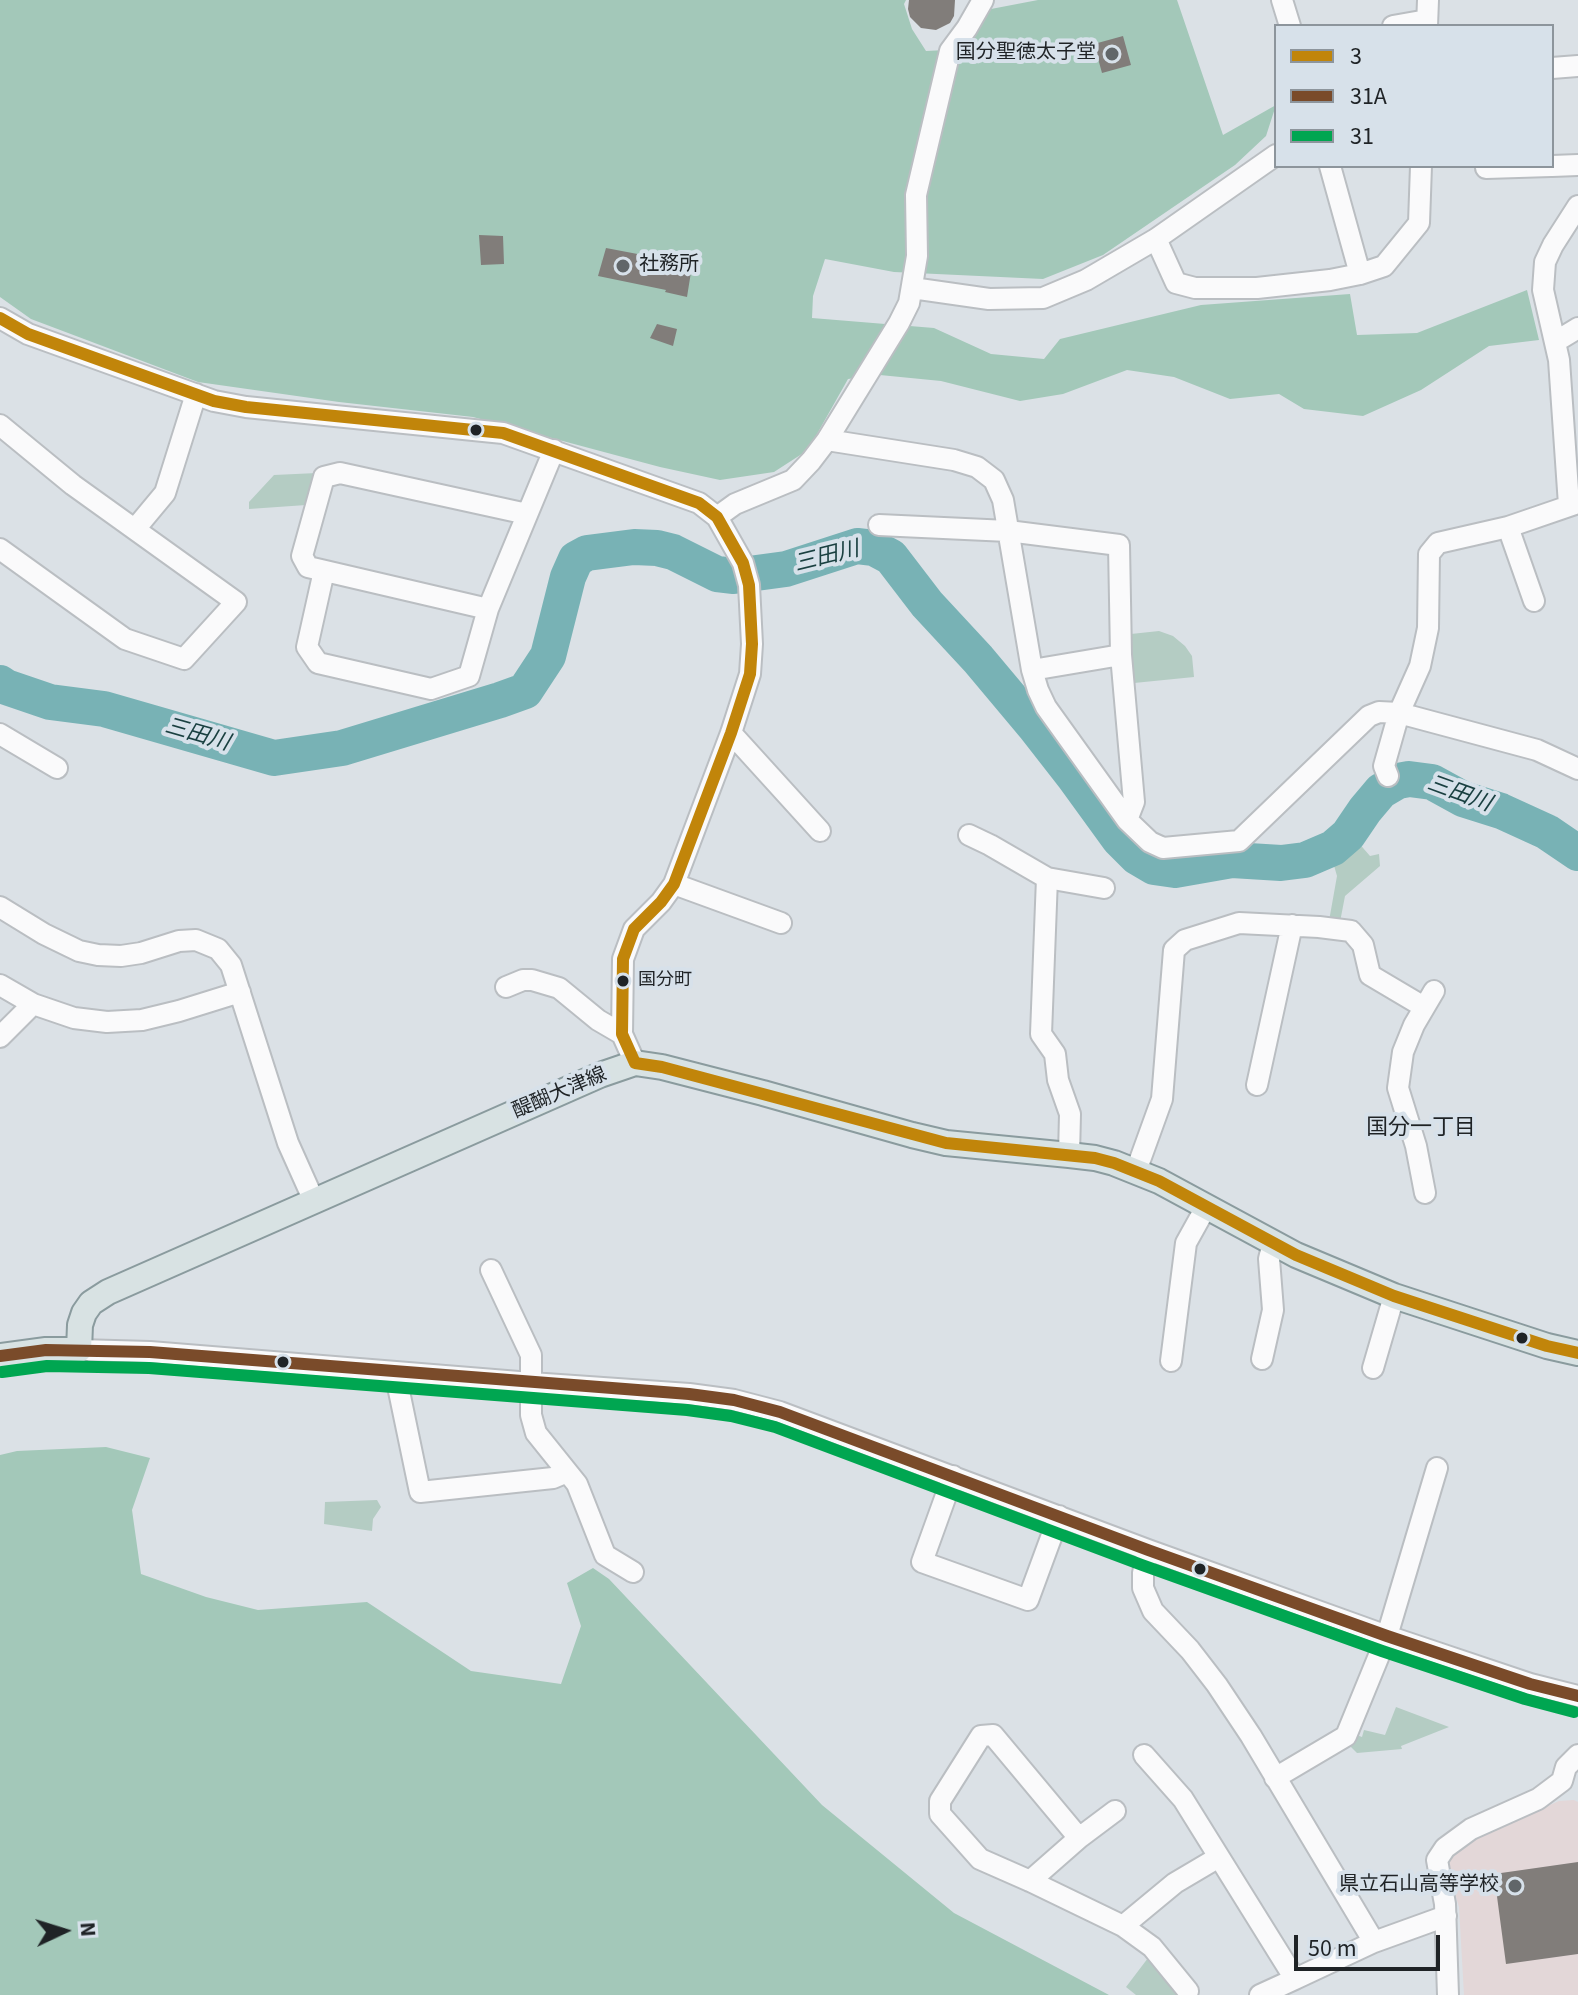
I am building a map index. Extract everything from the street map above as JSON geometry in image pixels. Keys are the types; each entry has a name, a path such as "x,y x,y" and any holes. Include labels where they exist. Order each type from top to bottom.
{"main road":[{"name":"醍醐大津線","path":"79,1350 84,1313 91,1303 108,1292 600,1075 635,1063 662,1067 946,1143 1095,1158 1159,1181 1296,1255 1394,1296 1547,1346 1578,1353"},
{"path":"0,1356 46,1350 79,1350"}],"street":[{"path":"717,517 735,504 793,480 827,440 899,323 909,303 918,246 916,195 950,51 983,0"},
{"path":"1282,0 1289,24"},
{"path":"1399,24 1428,15"},
{"path":"1554,68 1578,66"},
{"path":"912,288 989,299 1043,298 1086,280 1156,239 1274,156"},
{"path":"1554,166 1578,165"},
{"path":"1331,168 1360,274"},
{"path":"1156,239 1176,283 1195,288 1257,288 1360,274 1384,266 1419,223 1421,168"},
{"path":"1388,776 1384,766 1399,713 1420,666 1428,628 1429,554 1438,543 1508,527 1574,504 1559,360 1543,290 1545,262 1578,206"},
{"path":"0,318 28,334 214,401 246,407 503,433 699,503 717,517 747,577 752,644 750,674 674,884 634,929 623,959 622,1034 635,1063"},
{"path":"1555,342 1578,328"},
{"path":"135,529 165,493 196,394"},
{"path":"0,425 73,485 236,602 184,659 125,639 0,549"},
{"path":"827,440 954,460 977,467 994,480 1003,500 1038,690 1046,707 1127,820 1150,842 1163,848 1239,841 1369,716 1379,712 1399,713 1537,750 1578,769"},
{"path":"324,571 307,647 318,663 431,689 469,676 488,609 554,450"},
{"path":"488,609 308,567 302,556 324,477 340,473 527,514"},
{"path":"879,525 1008,531 1119,545 1121,655 1134,802 1127,820"},
{"path":"1508,527 1534,601"},
{"path":"1032,670 1121,655"},
{"path":"731,733 820,831"},
{"path":"0,734 57,768"},
{"path":"969,835 1047,878 1104,888"},
{"path":"1047,878 1041,1034 1055,1054 1058,1080 1070,1114 1069,1155"},
{"path":"674,884 781,923"},
{"path":"0,907 44,934 79,951 98,955 141,953 179,941 196,940 218,949 231,965 288,1143 314,1201"},
{"path":"1136,1171 1162,1099 1174,950 1185,940 1239,923 1292,925 1351,931 1363,945 1370,975 1429,999 1403,1052 1398,1088 1416,1146 1425,1193"},
{"path":"1257,1085 1292,925"},
{"path":"506,987 532,980 559,988 598,1020 622,1034"},
{"path":"0,985 33,1004 74,1018 107,1022 142,1020 240,992"},
{"path":"0,1037 33,1004"},
{"path":"1171,1361 1186,1243 1206,1207"},
{"path":"1262,1359 1273,1310 1269,1259 1273,1243"},
{"path":"491,1270 531,1355 531,1415 536,1433 577,1484 605,1555 633,1572"},
{"path":"1373,1368 1394,1296"},
{"path":"79,1350 150,1352 734,1400 780,1412 1387,1636 1530,1684 1578,1696"},
{"path":"395,1372 420,1492 553,1478 567,1472"},
{"path":"1275,1778 1346,1736 1387,1636 1437,1468"},
{"path":"953,1476 922,1562 1028,1600 1059,1516"},
{"path":"1148,1550 1143,1588 1153,1611 1190,1650 1217,1685 1374,1942"},
{"path":"1079,1838 993,1735 981,1736 940,1801 940,1814 980,1859 1123,1926 1152,1947 1188,1991"},
{"path":"1144,1755 1183,1799 1295,1979"},
{"path":"1448,1995 1446,1916 1437,1860 1445,1848 1471,1829 1570,1785 1566,1767 1578,1755"},
{"path":"1030,1881 1115,1811"},
{"path":"1123,1926 1175,1883 1219,1857"},
{"path":"1260,1995 1374,1942 1446,1916"}],"shaded area":[{"name":"県立石山高等学校","path":"1559,1801 1578,1802 1578,1995 1464,1995 1459,1907 1446,1865 1457,1849 1473,1839"}],"green space":[{"path":"0,0 906,0 904,4 912,29 926,51 966,49 991,9 1038,0 1177,0 1223,135 1274,106 1266,136 1235,165 1103,255 1043,279 894,272 825,259 813,296 812,318 934,328 991,354 1044,359 1060,339 1201,305 1350,294 1357,335 1417,333 1527,290 1539,340 1489,346 1421,390 1363,416 1304,409 1279,394 1230,399 1174,377 1127,370 1063,394 1020,401 941,381 880,375 848,379 808,450 774,472 720,480 473,417 198,382 31,319 0,297"},
{"path":"317,473 306,505 249,509 249,502 274,475"},
{"path":"1159,631 1173,636 1185,646 1192,656 1194,677 1134,683 1131,634"},
{"path":"1357,841 1370,856 1379,854 1380,866 1345,896 1340,922 1329,921 1337,876 1331,855"},
{"path":"106,1447 150,1458 132,1510 141,1574 206,1597 258,1610 367,1602 471,1671 561,1684 581,1626 567,1583 593,1568 609,1579 822,1805 954,1913 1109,1995 0,1995 0,1455 17,1451"},
{"path":"377,1500 381,1507 373,1519 372,1531 324,1524 325,1502"},
{"path":"1396,1707 1449,1727 1401,1746 1402,1749 1357,1753 1349,1745 1354,1734 1362,1737 1364,1730 1385,1735"},
{"path":"1148,1958 1183,1995 1136,1995 1126,1987"}],"building":[{"path":"909,0 955,0 954,16 950,23 936,30 921,28 910,17"},
{"name":"国分聖徳太子堂","path":"1123,36 1131,65 1102,73 1094,44"},
{"path":"479,235 503,236 504,264 481,265"},
{"path":"606,248 648,256 646,262 691,272 687,297 598,276"},
{"path":"657,324 677,329 673,346 650,338"},
{"path":"1578,1862 1578,1954 1506,1964 1494,1874"}],"waterway":[{"name":"三田川","path":"0,683 50,702 104,709 274,758 342,748 525,691 548,656 568,577 576,559 587,553 634,547 657,548 673,552 717,574 734,576 786,569 857,546 874,548 891,557 927,604 1035,727 1119,839 1137,857 1154,867 1175,870 1232,860 1281,863 1305,860 1333,848 1348,835 1381,791 1398,781 1409,779 1432,782 1463,799 1501,811 1547,832 1578,853"}],"transit line":[{"name":"3","path":"0,318 28,334 214,401 246,407 503,433 699,503 717,517 743,563 749,585 750,674 674,884 634,929 623,959 622,1034 635,1063"},
{"name":"3","path":"635,1063 662,1067 946,1143 1095,1158 1114,1163 1159,1181 1296,1255 1394,1296 1547,1346 1578,1353"},
{"name":"31A","path":"0,1356 46,1350 150,1352 734,1400 780,1412 1387,1636 1530,1684 1578,1696"},
{"name":"31","path":"2,1372 47,1366 149,1368 731,1416 775,1427 1142,1565 1382,1651 1525,1699 1574,1712"}],"place":[{"name":"国分聖徳太子堂","path":"1112,54"},
{"name":"社務所","path":"623,266"},
{"name":"国分町","path":"623,981"},
{"name":"県立石山高等学校","path":"1515,1886"}],"district":[{"name":"国分一丁目","path":"1421,1129"}]}
